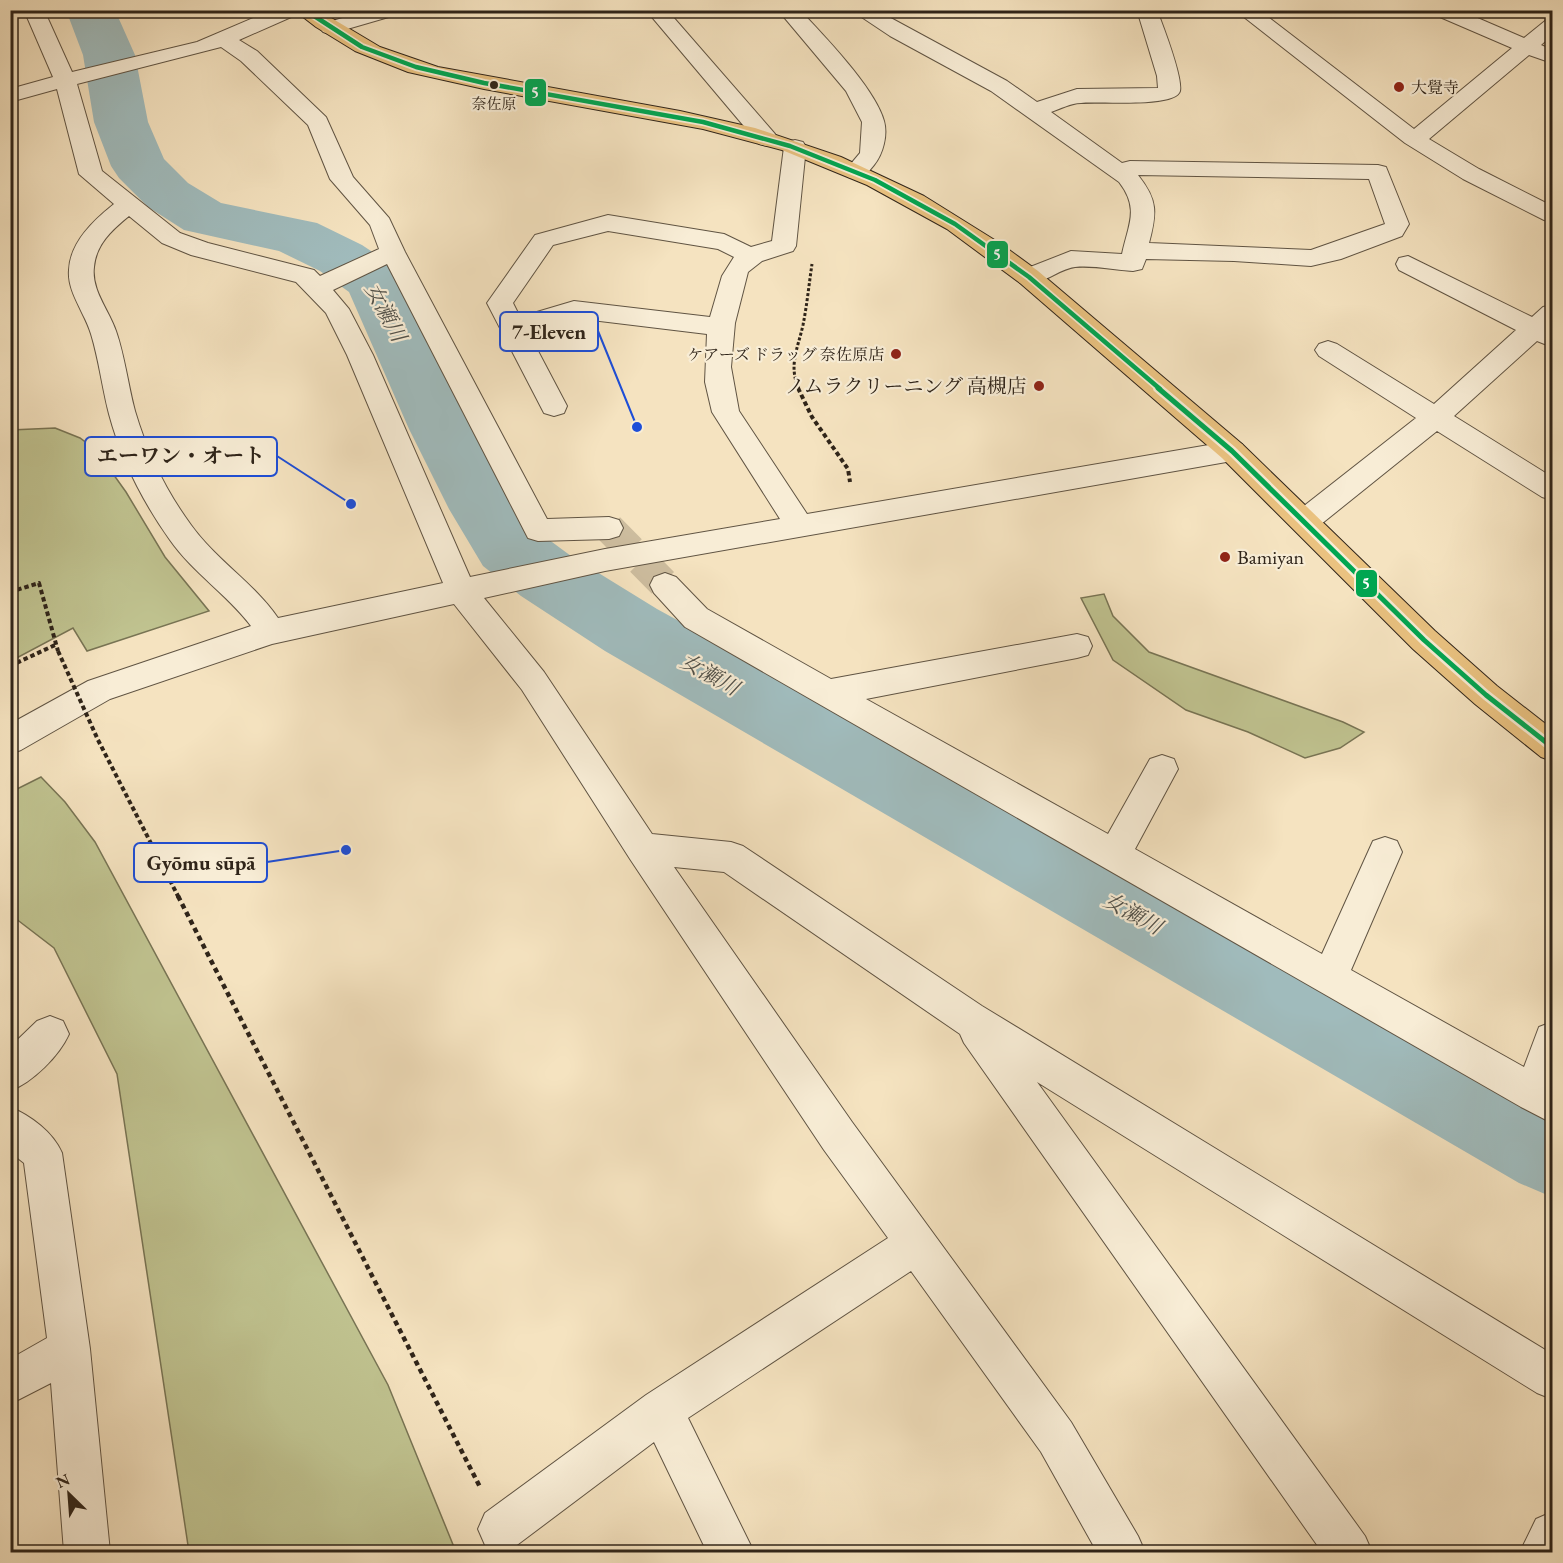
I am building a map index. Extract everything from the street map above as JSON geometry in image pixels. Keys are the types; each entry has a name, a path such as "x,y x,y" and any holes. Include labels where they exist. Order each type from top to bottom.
{"main road":[{"path":"304,10 330,28 382,56 455,78 704,122 795,147 856,172 919,202 1029,276 1232,451 1424,640 1550,742"}],"street":[{"path":"10,96 65,80 204,47 291,10"},
{"path":"330,28 392,10"},
{"path":"656,10 766,139"},
{"path":"788,10 856,89 873,122 871,154 856,172"},
{"path":"861,10 897,32 980,74 1036,110 1120,171 1142,193 1144,213 1133,263 1071,259 1029,276"},
{"path":"1036,110 1077,96 1157,95 1169,90 1168,76 1147,10"},
{"path":"1245,10 1415,139 1500,191 1552,215"},
{"path":"1440,10 1552,57"},
{"path":"35,13 65,80 91,174 171,238 200,249 305,276 336,309 360,355 461,591 533,681 642,848 838,1136 1056,1437 1122,1552"},
{"path":"1415,139 1552,25"},
{"path":"223,39 249,56 318,122 342,179 381,223 393,252 538,530 609,528"},
{"path":"795,147 784,246 767,249 750,256 738,267 720,327 716,362 720,396 726,412 800,526"},
{"path":"1120,171 1130,168 1378,172 1397,224 1393,231 1311,258 1234,253 1135,251"},
{"path":"129,206 113,216 95,235 84,255 81,268 82,282 102,324 122,416 149,481 170,517 191,547 252,605 271,632"},
{"path":"554,406 500,303 544,240 608,223 724,242 750,256"},
{"path":"316,288 393,252"},
{"path":"1305,521 1546,326 1407,264"},
{"path":"513,328 574,309 720,327"},
{"path":"1328,350 1552,490"},
{"path":"10,740 99,690 271,632 605,560 1232,451"},
{"path":"665,585 696,618 1543,1099 1552,1040"},
{"path":"828,693 1077,646"},
{"path":"1114,855 1162,769"},
{"path":"642,848 731,857 969,1019 1552,1378"},
{"path":"1330,978 1385,852"},
{"path":"969,1019 1349,1552"},
{"path":"10,1073 50,1034"},
{"path":"10,1126 42,1153 69,1349 87,1552"},
{"path":"501,1529 661,1410 917,1243"},
{"path":"10,1383 69,1349"},
{"path":"661,1410 730,1552"},
{"path":"1543,1552 1552,1535"}],"path":[{"path":"813,259 803,326 793,358 795,381 812,417 848,469 851,486"},
{"path":"10,592 39,583 55,645 98,740 501,1529"},
{"path":"10,666 55,645"}],"green space":[{"path":"55,428 80,438 96,450 126,492 165,557 209,611 87,651 73,628 11,661 11,430"},
{"path":"1104,594 1113,616 1149,652 1343,722 1364,732 1340,748 1305,758 1248,732 1186,710 1113,660 1081,598"},
{"path":"41,777 65,802 95,842 388,1385 456,1552 189,1552 117,1074 54,948 11,915 11,792"}],"waterway":[{"name":"女瀬川","path":"90,10 109,55 121,122 139,166 168,195 204,217 296,236 341,258 374,281 442,429 483,509 508,547 546,576 631,630 1552,1150"}],"tunnel":[{"path":"609,528 665,585"}],"transit line":[{"name":"5","path":"305,10 362,47 416,67 484,83 703,122 790,146 875,180 955,224 1029,277 1232,451 1424,640 1486,695 1552,747"}],"place":[{"name":"奈佐原","path":"494,85"},
{"name":"大覺寺","path":"1399,87"},
{"name":"ケアーズ ドラッグ 奈佐原店","path":"896,354"},
{"name":"ノムラクリーニング 高槻店","path":"1039,386"},
{"name":"7-Eleven","path":"637,427"},
{"name":"エーワン・オート","path":"351,504"},
{"name":"Bamiyan","path":"1225,557"},
{"name":"Gyōmu sūpā","path":"346,850"}]}
